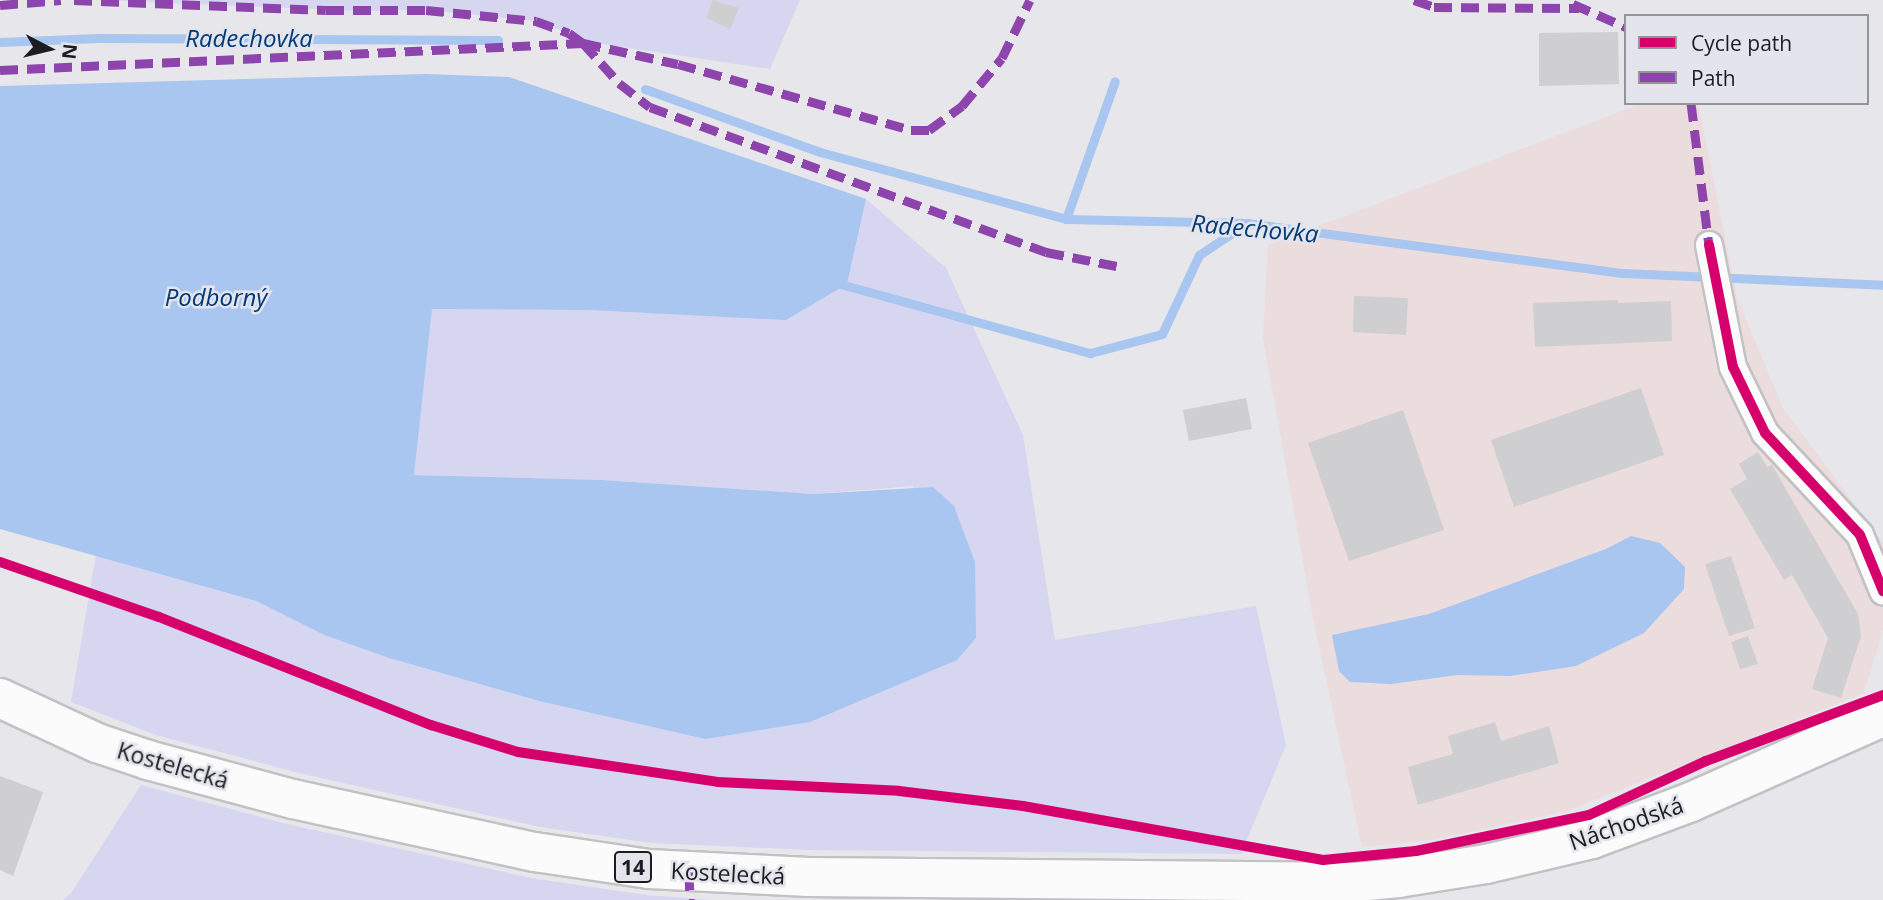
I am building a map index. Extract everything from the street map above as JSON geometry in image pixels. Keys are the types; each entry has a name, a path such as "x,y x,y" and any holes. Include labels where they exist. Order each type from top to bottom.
{"main road":[{"name":"Kostelecká","path":"0,698 97,743 254,788 535,852 649,869 809,877 1356,882"},
{"name":"Náchodská","path":"1356,882 1486,864 1592,839 1690,802 1883,717"}],"street":[{"path":"1710,251 1733,367 1765,433 1860,535 1883,591"}],"shaded area":[{"path":"99,0 800,0 770,69 595,43 536,21 426,10 358,11"},
{"path":"1638,105 1698,105 1737,298 1783,408 1883,543 1883,630 1864,693 1567,811 1432,840 1362,847 1313,618 1263,338 1268,245"},
{"path":"866,199 946,268 1023,435 1055,640 1256,606 1286,745 1241,854 810,850 652,843 540,827 299,773 156,735 71,702 96,555 256,601 324,635 389,658 539,701 705,739 914,486 813,494 602,480 413,475 432,309 590,310 847,284"},
{"path":"141,785 287,824 531,878 646,895 713,900 63,900 71,893"}],"water":[{"name":"Podborný","path":"425,74 509,77 866,199 847,284 786,320 590,310 432,309 414,475 602,480 813,494 933,487 954,506 975,562 976,638 957,660 810,722 705,739 539,701 389,658 324,635 256,601 0,529 0,86"},
{"path":"1631,536 1660,543 1685,567 1684,589 1644,633 1576,666 1510,676 1458,675 1391,684 1350,682 1339,671 1332,635 1429,614 1606,549"}],"building":[{"path":"713,0 739,8 730,29 706,18"},
{"path":"1618,32 1619,84 1539,86 1539,33"},
{"path":"1354,296 1408,298 1406,335 1353,332"},
{"path":"1618,300 1618,303 1671,301 1672,341 1535,347 1533,303"},
{"path":"1641,388 1664,455 1514,507 1491,440"},
{"path":"1246,398 1252,429 1189,441 1183,410"},
{"path":"1403,410 1444,530 1349,561 1308,443"},
{"path":"1758,452 1767,467 1772,465 1858,614 1861,636 1841,698 1812,689 1828,638 1792,575 1784,580 1730,489 1747,479 1739,464"},
{"path":"1731,556 1755,628 1729,636 1705,564"},
{"path":"1748,636 1758,664 1740,669 1731,642"},
{"path":"1495,722 1501,741 1549,726 1559,763 1418,805 1408,767 1453,754 1448,736"},
{"path":"0,776 43,792 13,876 0,870"}],"waterway":[{"name":"Radechovka","path":"0,42 98,38 498,40"},
{"path":"1066,219 1115,81"},
{"name":"Radechovka","path":"645,89 820,152 1066,219 1247,223 1623,273 1883,285"},
{"path":"837,283 1090,353 1162,334 1199,255 1247,223"}],"marked path":[{"path":"0,5 61,0"},
{"path":"74,0 326,10 426,10 536,21 569,33 583,43 619,83 650,107 1046,252 1117,266"},
{"path":"0,70 583,43 678,64 911,130 929,130 962,106 1002,58 1030,0"},
{"path":"1414,0 1434,7 1579,8"},
{"path":"1573,4 1624,26"},
{"path":"1691,105 1709,245"},
{"path":"689,872 690,900"}],"cycle path":[{"path":"1709,245 1733,367 1765,433 1860,535 1883,591"},
{"path":"0,562 159,617 431,725 518,752 718,782 899,791 1023,806 1323,860 1416,851 1589,815 1706,761 1883,695"}]}
